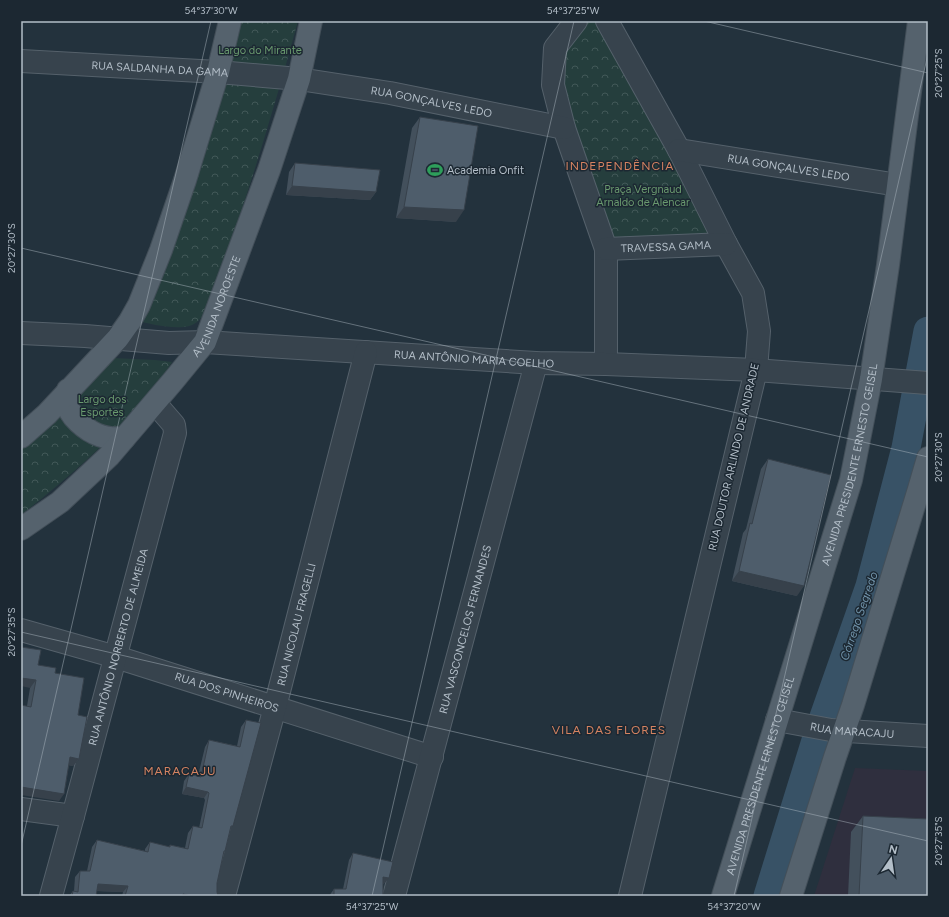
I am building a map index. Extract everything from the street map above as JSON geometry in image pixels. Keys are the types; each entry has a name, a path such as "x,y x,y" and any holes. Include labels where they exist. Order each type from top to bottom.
{"main road":[{"path":"21,437 47,414 68,390 88,372 118,338 139,305 161,250 185,180 218,72 230,21"},
{"name":"AVENIDA NOROESTE","path":"21,529 60,502 109,456 155,403 204,342 264,184 298,79 311,21"},
{"name":"AVENIDA PRESIDENTE ERNESTO GEISEL","path":"722,896 784,721 879,379 888,265 919,21"},
{"path":"68,390 67,403 69,411 84,427 105,438 124,438"},
{"path":"791,896 835,757 838,730 919,490 928,458"}],"street":[{"path":"576,21 555,48 553,85 564,128 606,249 606,364"},
{"name":"RUA DOUTOR ARLINDO DE ANDRADE","path":"607,21 679,150 726,244 754,293 758,331 756,370 630,896"},
{"name":"RUA SALDANHA DA GAMA","path":"21,61 218,72 298,79"},
{"name":"RUA GONÇALVES LEDO","path":"298,79 390,93 564,128"},
{"name":"RUA GONÇALVES LEDO","path":"679,150 898,185"},
{"name":"TRAVESSA GAMA","path":"606,249 726,244"},
{"name":"RUA ANTÔNIO MARIA COELHO","path":"21,333 118,338 169,343 204,342 536,363 606,364 756,370 925,383"},
{"name":"RUA NICOLAU FRAGELLI","path":"224,896 275,707 366,352"},
{"name":"RUA VASCONCELOS FERNANDES","path":"394,896 536,363"},
{"name":"RUA ANTÔNIO NORBERTO DE ALMEIDA","path":"51,896 175,433 174,425 155,403"},
{"name":"RUA DOS PINHEIROS","path":"21,630 116,657 432,757"},
{"name":"RUA MARACAJU","path":"784,721 838,730 928,736"},
{"path":"21,809 73,816"}],"shaded area":[{"path":"855,768 928,771 928,896 814,896"}],"green space":[{"name":"Largo do Mirante","path":"237,21 298,21 265,136 219,279 207,309 197,322 184,327 168,327 137,321"},
{"name":"Praça Vergnaud Arnaldo de Alencar","path":"576,21 607,21 726,244 606,249 564,128 555,48"},
{"name":"Largo dos Esportes","path":"113,358 172,362 151,392 110,438 67,478 21,515 21,447"}],"building":[{"name":"Academia Onfit","path":"420,117 478,126 464,210 404,207"},
{"path":"295,163 380,170 376,192 292,186"},
{"path":"768,459 831,475 804,586 739,571 750,523 752,524"},
{"path":"21,647 41,650 38,665 56,668 55,673 84,678 78,715 87,717 79,759 70,757 64,794 21,787 21,705 31,707 36,680 21,678"},
{"path":"246,720 261,723 233,826 231,826 224,851 217,883 218,896 191,896 183,894 183,896 125,896 128,886 98,884 96,896 72,896 73,891 78,892 80,871 90,871 97,840 148,852 150,842 170,847 170,845 188,849 193,826 202,828 209,793 186,787 189,774 201,777 209,740 240,747"},
{"path":"863,816 928,819 928,896 859,896"},
{"path":"353,853 393,862 389,878 383,877 383,896 334,896 334,889 346,889"}],"waterway":[{"name":"Córrego Segredo","path":"768,896 818,734 870,586 906,448 928,331"}],"place":[{"name":"Academia Onfit","path":"435,170"}],"district":[{"name":"INDEPENDÊNCIA","path":"620,166"},
{"name":"VILA DAS FLORES","path":"609,730"},
{"name":"MARACAJU","path":"180,771"}]}
